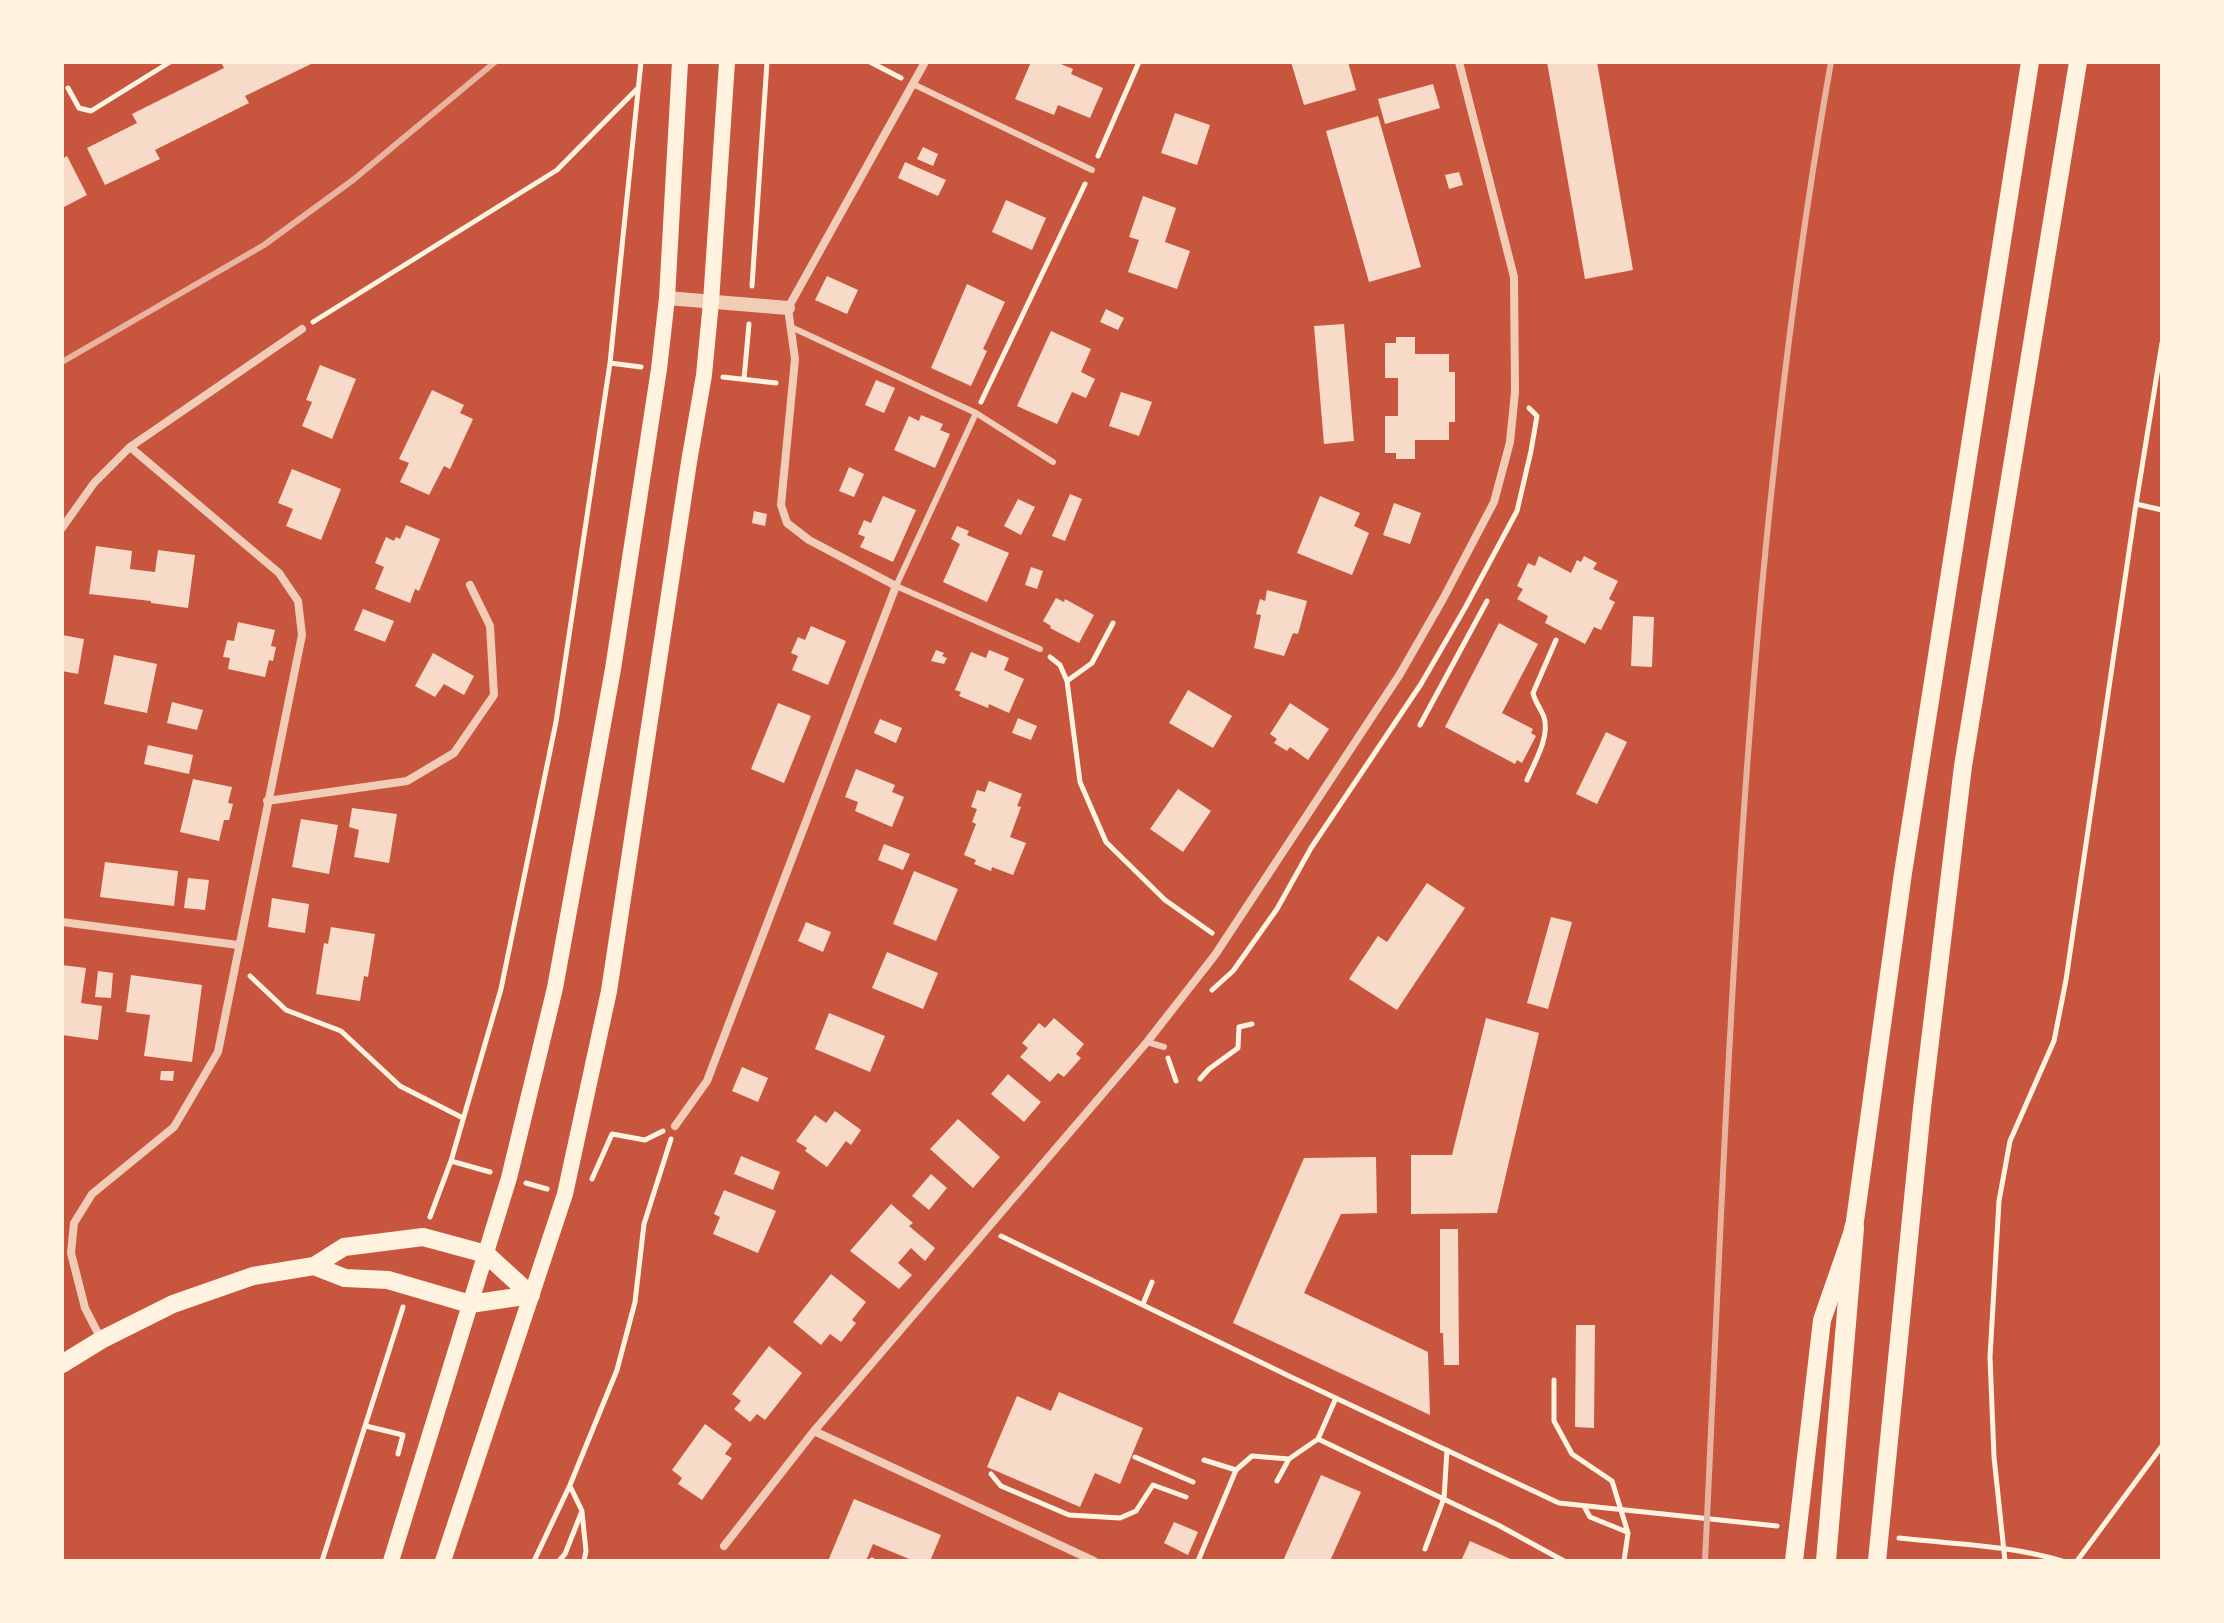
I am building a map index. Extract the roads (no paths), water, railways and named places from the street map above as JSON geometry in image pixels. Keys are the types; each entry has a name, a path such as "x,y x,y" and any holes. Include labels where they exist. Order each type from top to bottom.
{"highway":[{"path":"1826,1561 1854,1228 1903,873 2030,62"},
{"path":"1877,1561 1915,1167 1963,766 2078,62"},
{"path":"1794,1561 1822,1320 1854,1228"},
{"path":"62,1364 101,1340 173,1304 253,1276 314,1266 344,1247 423,1237 486,1254 531,1295"},
{"path":"314,1266 345,1278 388,1280 470,1304 531,1295"}],"main road":[{"path":"391,1561 509,1178 555,988 613,669 667,298 680,62"},
{"path":"443,1561 565,1194 609,991 704,375 727,62"}],"street":[{"path":"675,1126 707,1081 896,586 809,540 787,523 781,505 795,359 788,308 925,62"},
{"path":"724,1546 814,1431 1147,1042 1224,941 1369,725 1429,624 1494,502 1510,442 1516,368 1514,277 1459,62"},
{"path":"667,298 788,308"},
{"path":"62,528 94,483 130,447 302,329"},
{"path":"101,1340 85,1308 71,1253 74,1223 92,1194 174,1127 218,1052 302,635 298,601 279,573 130,447"},
{"path":"267,801 407,781 454,753 494,695 490,626 470,585"},
{"path":"62,922 238,945"},
{"path":"814,1431 1094,1561"}],"lane":[{"path":"913,84 1092,170"},
{"path":"791,327 976,413 1053,462"},
{"path":"976,413 896,586 1040,649"},
{"path":"1147,1042 1164,1047"}],"railway":[{"path":"62,362 264,245 353,180 495,62"},
{"path":"1705,1561 1732,997 1759,622 1801,248 1831,62"}]}
